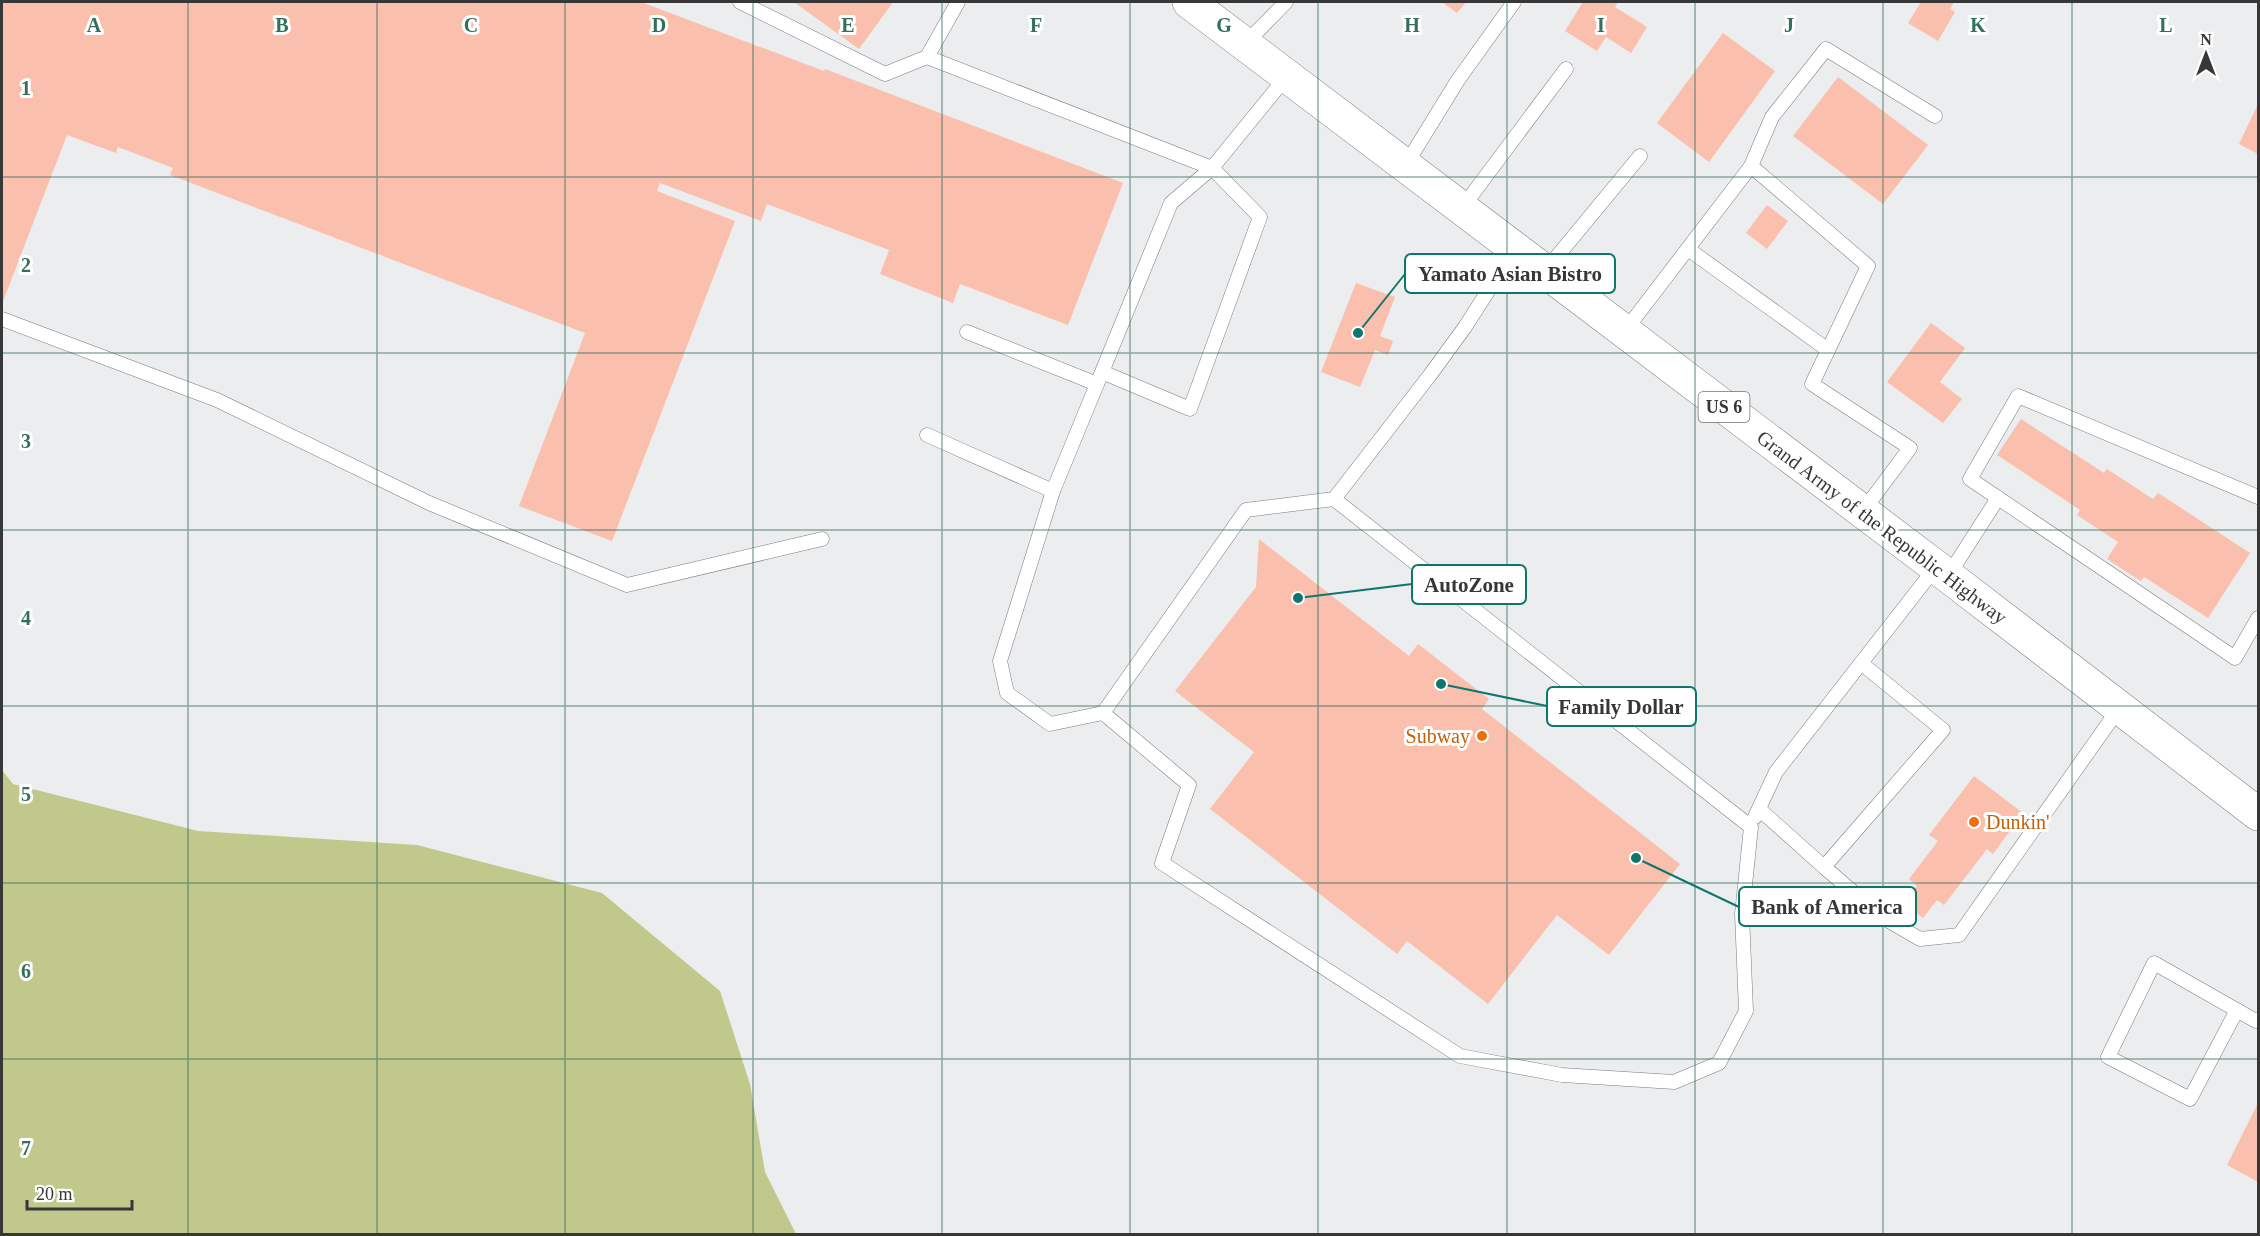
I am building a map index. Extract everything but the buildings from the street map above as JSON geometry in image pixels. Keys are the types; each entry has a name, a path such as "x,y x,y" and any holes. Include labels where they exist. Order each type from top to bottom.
{"main road":[{"name":"Grand Army of the Republic Highway","path":"1189,2 1863,511 2259,814"}],"lane":[{"path":"740,2 885,74 927,57 958,2"},
{"path":"1245,44 1286,2"},
{"path":"1406,166 1458,81 1514,2"},
{"path":"1624,332 1751,166 1772,117 1826,49 1935,116"},
{"path":"927,57 1212,168 1260,217 1190,409 967,332"},
{"path":"1462,208 1566,69"},
{"path":"1287,76 1212,168 1172,203 1053,491 1000,662 1007,693 1050,724 1103,713 1246,510 1334,499 1751,827"},
{"path":"1545,271 1640,156"},
{"path":"1751,166 1868,266 1812,384 1910,448 1863,511"},
{"path":"1334,499 1436,366 1515,249"},
{"path":"1688,249 1828,350"},
{"path":"2,319 217,400 429,503 627,585 822,539"},
{"path":"2259,497 2018,396 1970,479 2235,658 2259,618"},
{"path":"927,435 1053,491"},
{"path":"1103,713 1189,785 1162,863 1460,1056 1563,1075 1674,1082 1719,1063 1746,1011 1742,914 1751,827 1776,772 1861,663 1942,571 1998,498"},
{"path":"1824,867 1943,730 1861,663"},
{"path":"1759,809 1882,917 1920,939 1959,935 2120,707"},
{"path":"2237,1010 2190,1099 2108,1057 2154,963 2237,1010 2256,1021 2259,1020"}],"green space":[{"path":"2,770 13,784 198,831 417,845 602,893 720,991 750,1084 765,1172 796,1234 2,1234"}],"place":[{"name":"Yamato Asian Bistro","path":"1358,333"},
{"name":"AutoZone","path":"1298,598"},
{"name":"Family Dollar","path":"1441,684"},
{"name":"Subway","path":"1482,736"},
{"name":"Dunkin'","path":"1974,822"},
{"name":"Bank of America","path":"1636,858"}]}
